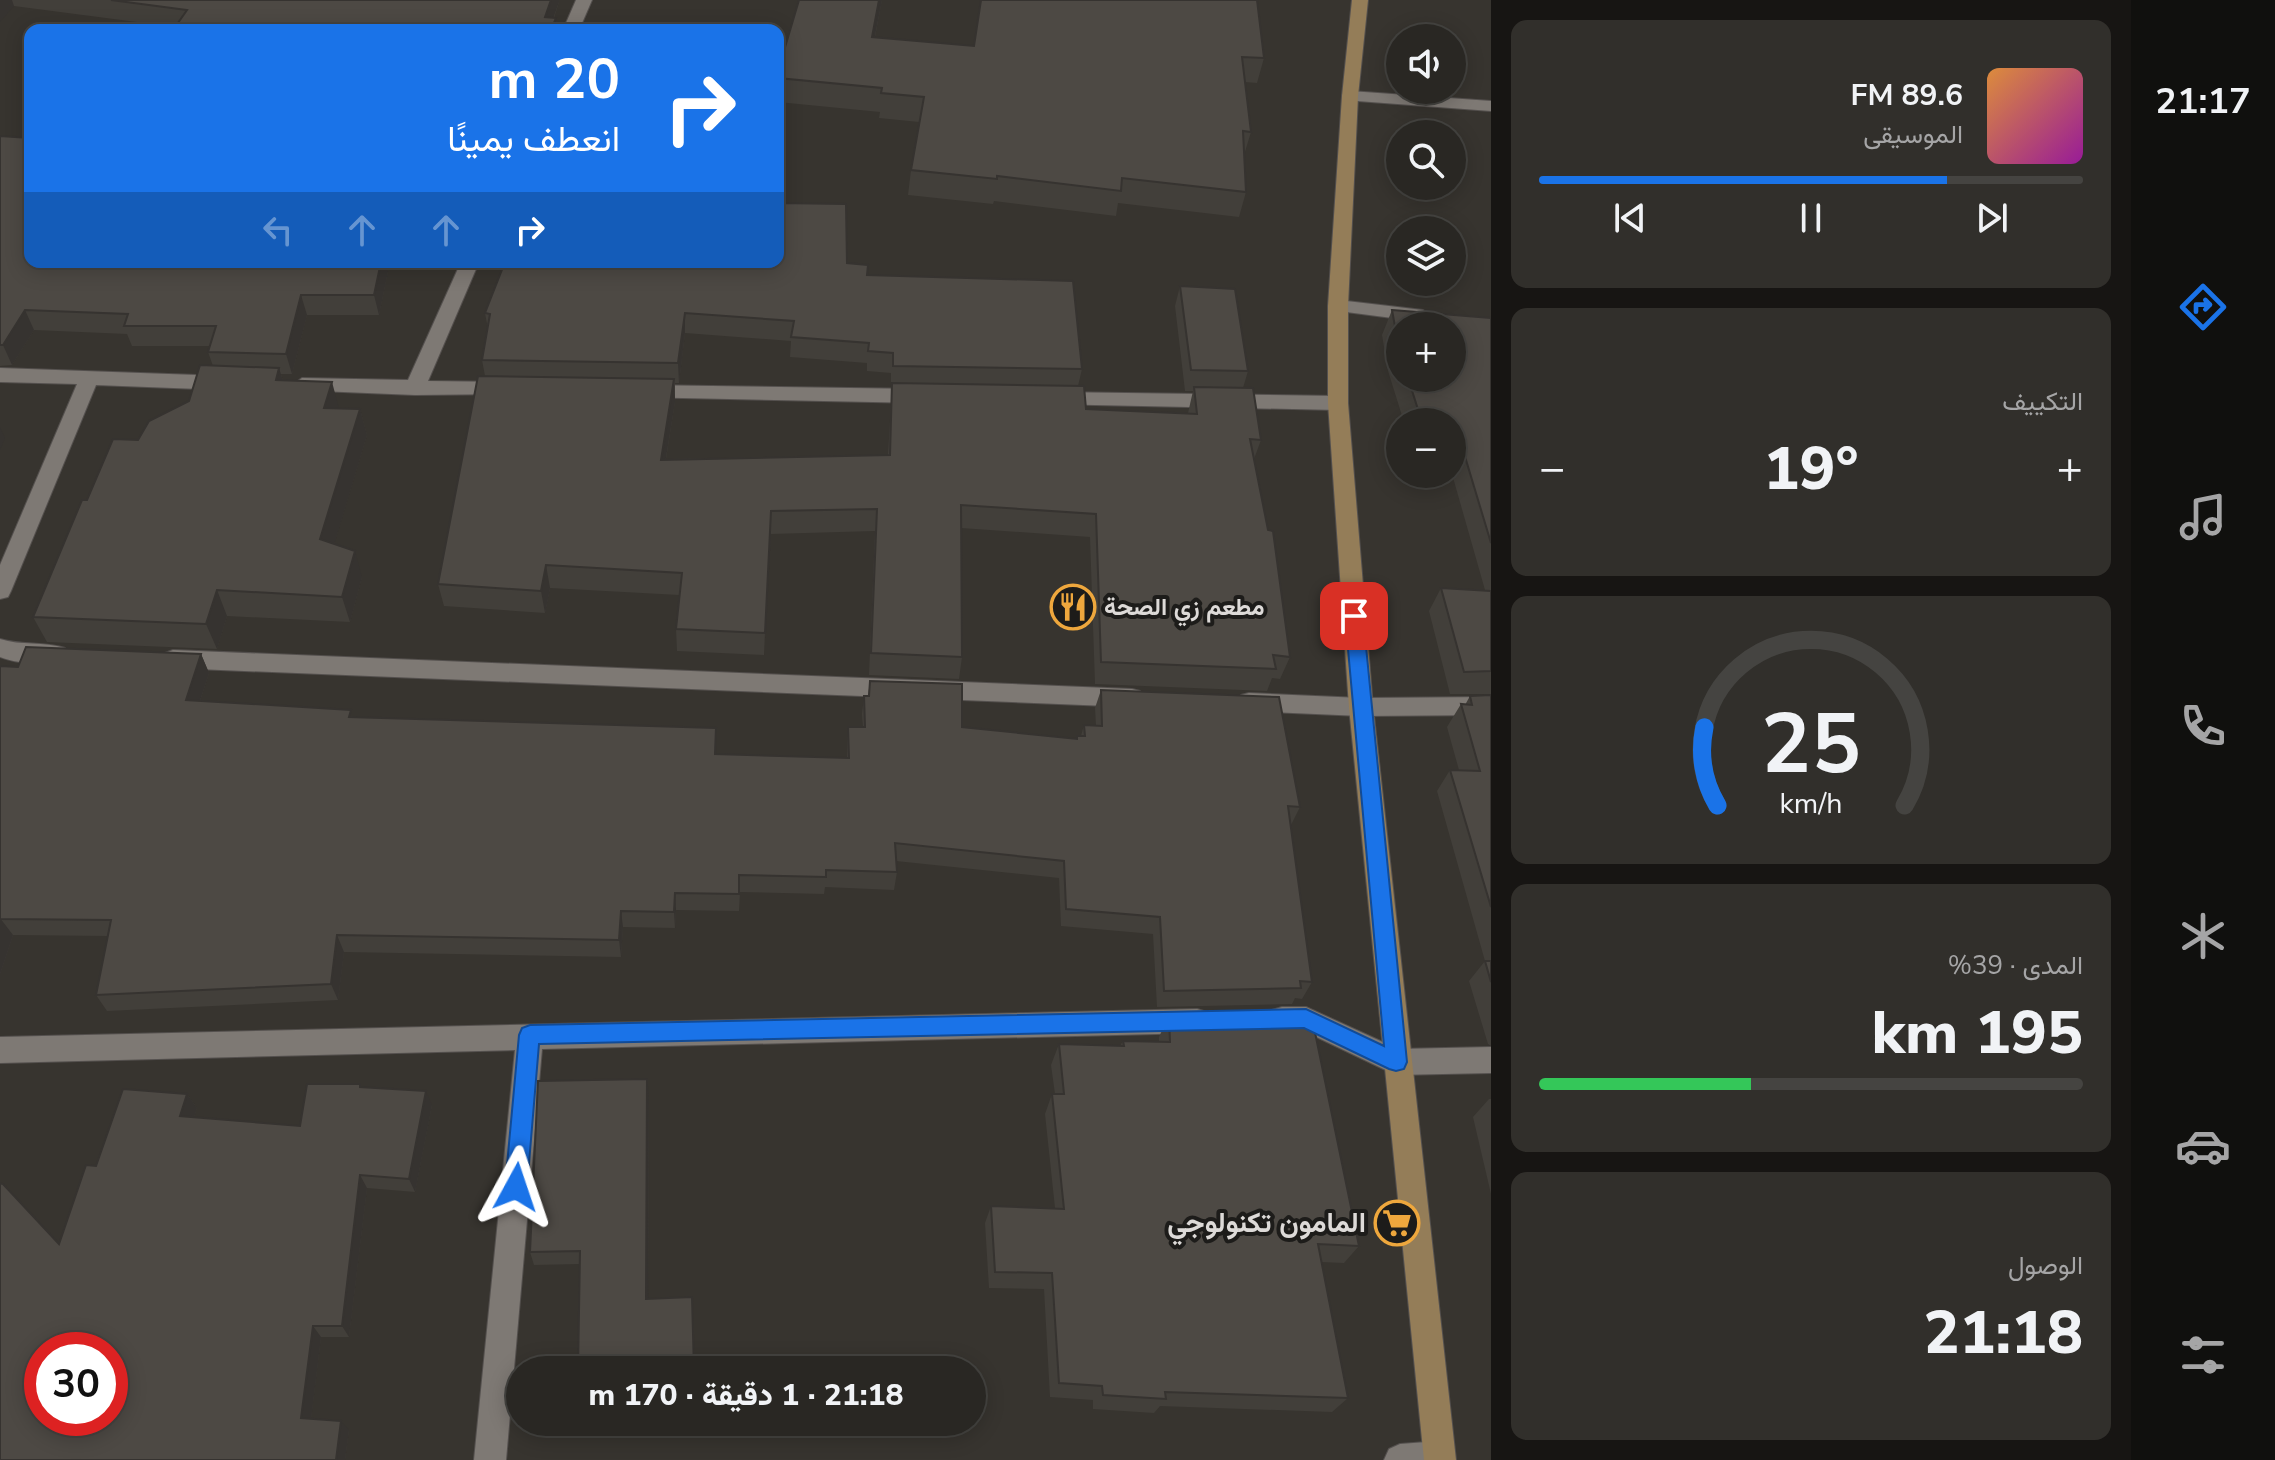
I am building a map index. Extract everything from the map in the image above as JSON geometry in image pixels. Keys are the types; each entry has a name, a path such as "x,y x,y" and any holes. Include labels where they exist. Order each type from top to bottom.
{"street":[{"path":"574,24 584,0"},
{"path":"1360,0 1350,96 1338,306 1338,403 1361,707 1440,1459 1400,1460"},
{"path":"1350,96 1491,106"},
{"path":"415,388 467,268"},
{"path":"1338,306 1390,312"},
{"path":"0,375 244,383"},
{"path":"0,591 89,379"},
{"path":"275,384 526,390"},
{"path":"622,391 940,397"},
{"path":"1036,398 1338,403"},
{"path":"0,648 13,653 76,655"},
{"path":"156,658 1155,698"},
{"path":"1218,701 1361,707 1491,706"},
{"path":"1258,1020 1306,1019 1396,1062 1491,1060"},
{"path":"0,1050 1227,1020"},
{"path":"490,1460 530,1035"}],"building":[{"path":"111,0 551,0 545,17 556,18 554,24 177,24 187,10"},
{"path":"799,0 879,0 872,37 974,46 981,0 1257,0 1264,58 1242,57 1251,132 1243,131 1246,192 1122,178 1121,191 997,176 997,179 911,170 924,97 881,93 882,88 784,79 784,51"},
{"path":"0,136 24,138 24,268 380,268 374,295 301,295 286,354 208,352 216,326 124,326 128,314 25,310 3,345 0,345"},
{"path":"784,203 846,204 847,263 868,265 867,275 1073,281 1082,369 893,366 893,353 868,351 869,343 791,337 794,321 685,313 678,363 482,360 490,314 485,313 503,268 784,268"},
{"path":"1180,286 1235,289 1248,371 1191,370"},
{"path":"1466,316 1491,318 1491,543 1466,460 1466,408 1418,408 1412,392 1466,392"},
{"path":"200,365 279,368 276,380 332,382 324,408 360,409 320,539 355,551 342,597 217,590 206,624 33,617 82,500 87,500 113,439 138,440 149,421 189,401"},
{"path":"478,376 674,379 661,460 890,455 892,383 1084,386 1086,409 1197,414 1194,387 1253,388 1261,440 1250,439 1268,530 1273,531 1290,657 1273,655 1276,669 1101,662 1096,514 961,505 962,657 871,653 877,509 771,511 765,633 676,629 682,573 546,565 541,591 438,584"},
{"path":"1441,588 1491,591 1491,671 1464,672"},
{"path":"26,647 201,654 186,700 351,710 349,717 716,728 715,754 849,758 848,727 865,727 864,696 869,696 870,681 962,684 962,727 1077,739 1077,736 1085,736 1084,725 1102,726 1101,690 1279,697 1300,807 1288,806 1312,982 1300,981 1301,988 1164,991 1160,917 1066,909 1064,861 895,843 897,872 826,870 826,877 739,875 739,894 675,893 674,912 621,911 619,940 337,935 331,984 96,995 111,920 0,919 0,666 18,667"},
{"path":"1491,695 1491,907 1450,770 1480,771 1461,704 1472,705 1470,696"},
{"path":"1485,961 1491,961 1491,982"},
{"path":"1311,1013 1359,1246 1318,1244 1348,1398 1165,1392 1166,1399 1103,1395 1102,1386 1059,1383 1052,1273 995,1272 991,1206 1064,1209 1052,1094 1064,1094 1059,1044 1124,1046 1123,1041 1170,1042 1169,1016"},
{"path":"647,1079 646,1299 692,1297 694,1356 578,1356 580,1251 530,1252 538,1081"},
{"path":"307,1084 360,1084 360,1087 426,1091 409,1179 360,1175 342,1326 313,1326 301,1418 341,1421 336,1460 0,1460 0,1183 59,1244 86,1165 96,1166 123,1089 187,1094 180,1116 300,1126"}],"place":[{"name":"مطعم زي الصحة","path":"1073,607"},
{"name":"المامون تكنولوجي","path":"1397,1223"}],"route":[{"path":"516,1187 530,1035 1306,1019 1396,1062 1354,616"}]}
